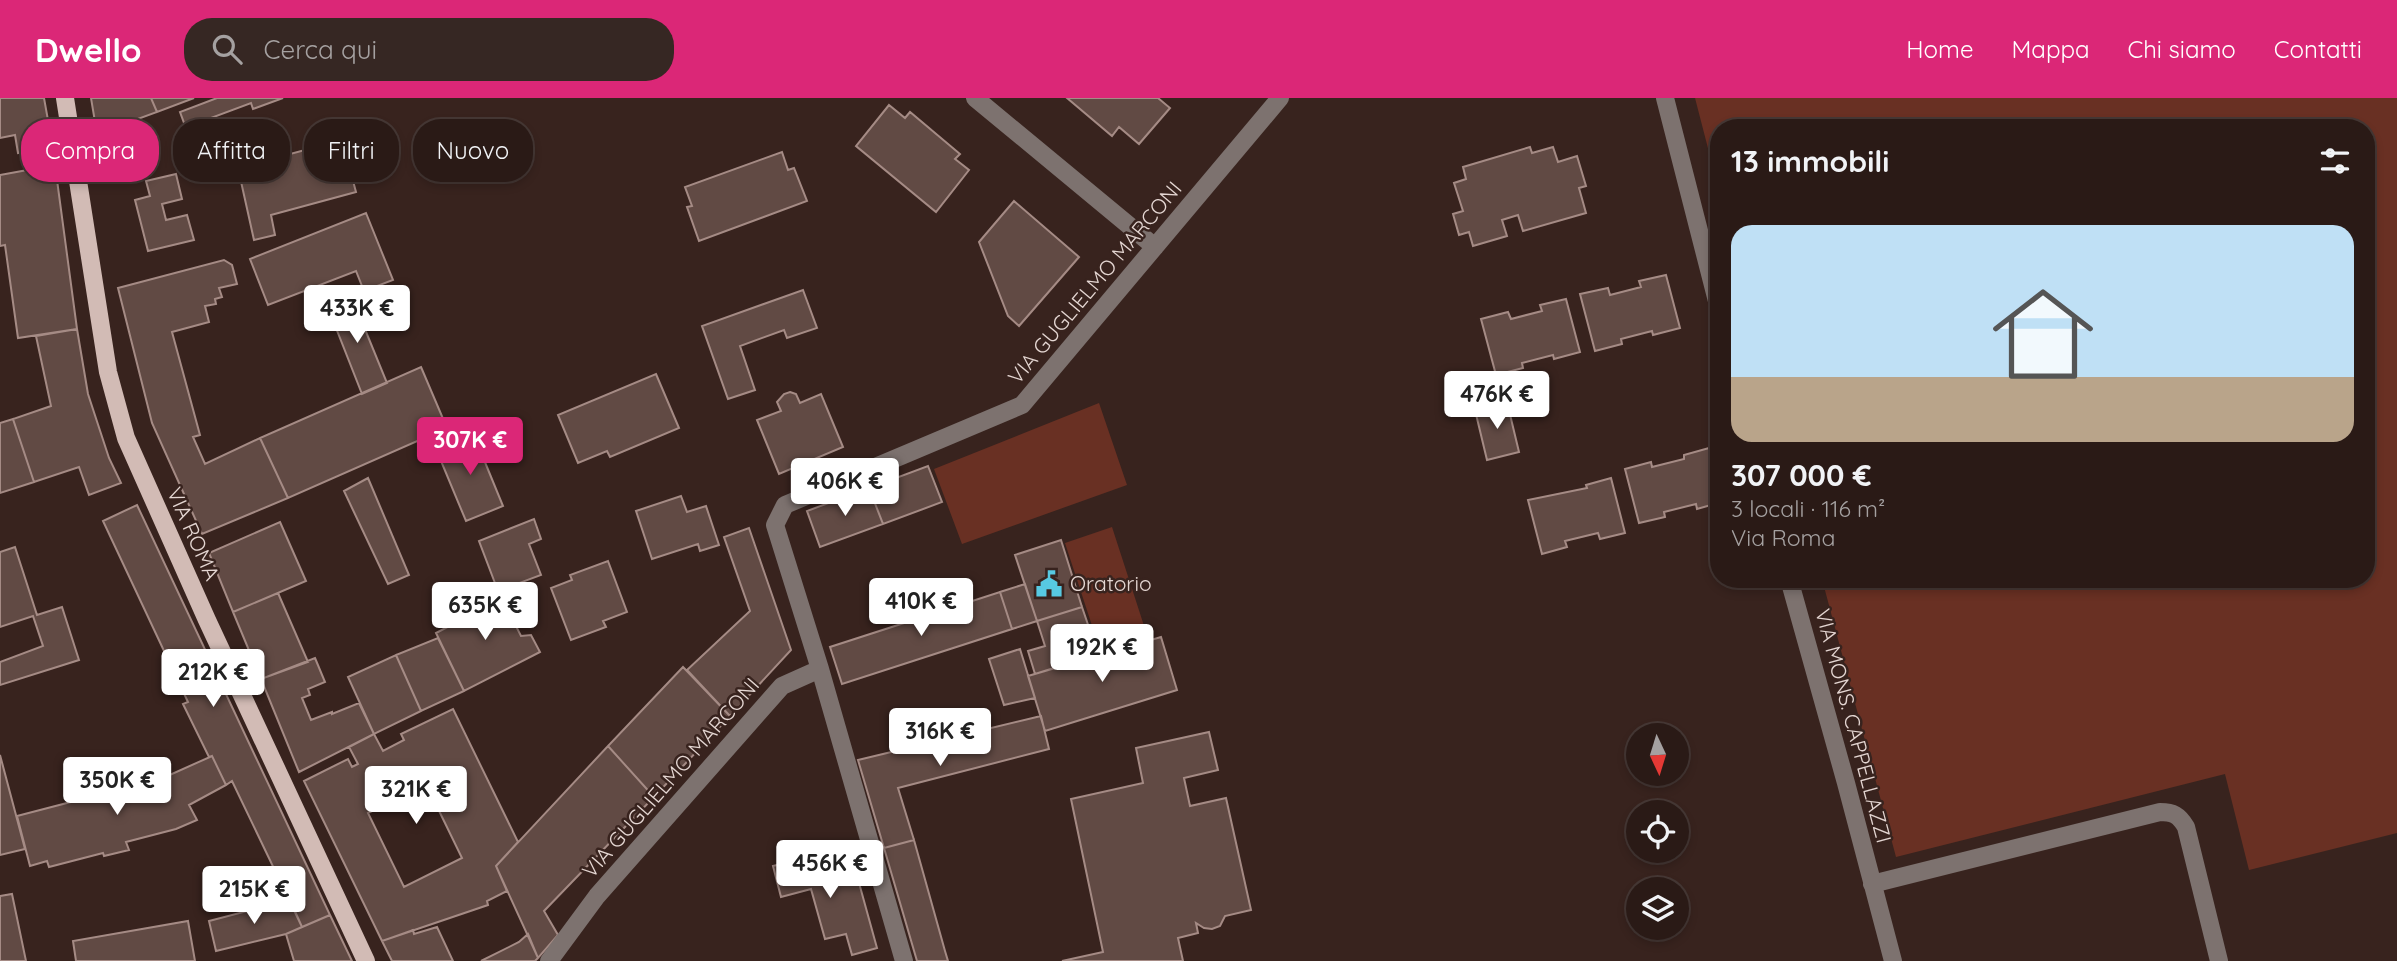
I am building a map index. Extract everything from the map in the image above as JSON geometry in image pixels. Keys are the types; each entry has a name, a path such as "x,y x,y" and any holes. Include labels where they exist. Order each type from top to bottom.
{"main road":[{"name":"VIA ROMA","path":"65,98 108,372 126,438 212,633 366,961"}],"street":[{"path":"975,98 1155,247"},
{"name":"VIA GUGLIELMO MARCONI","path":"549,961 597,896 782,686 820,669 775,525 785,505 1022,405 1280,98"},
{"path":"1665,98 1710,274"},
{"name":"VIA MONS. CAPPELLAZZI","path":"1791,588 1892,961"},
{"path":"820,669 904,961"},
{"path":"1872,884 2172,812 2181,818 2186,827 2219,961"}],"shaded area":[{"path":"1695,98 2397,98 2397,833 2249,870 2225,774 1896,857 1824,588 2375,588 2375,119 1710,119 1710,156"},
{"path":"1099,403 1127,485 962,544 934,469"},
{"path":"1112,527 1147,635 1100,650 1065,543"}],"building":[{"path":"0,98 44,98 48,119 21,119 21,153 18,153 15,135 0,138"},
{"path":"91,98 151,98 157,112 138,119 94,119"},
{"path":"151,98 194,98 157,112"},
{"path":"217,98 283,98 253,109 251,103 208,119 183,119 180,112"},
{"path":"1067,98 1158,98 1170,108 1139,144 1119,127 1112,136"},
{"path":"889,105 905,118 910,112 960,154 955,159 969,170 936,212 856,146"},
{"path":"1530,147 1532,153 1553,147 1558,162 1577,156 1586,186 1579,188 1586,213 1523,231 1518,215 1502,220 1507,236 1473,246 1469,232 1459,235 1453,214 1463,211 1454,183 1466,179 1463,167"},
{"path":"304,150 304,182 353,182 356,192 271,215 275,235 254,240 241,182 290,182 290,154"},
{"path":"782,152 788,170 794,168 807,201 699,241 687,207 692,206 685,187"},
{"path":"21,171 21,182 57,182 77,329 18,338 5,245 0,246 0,175"},
{"path":"173,175 173,182 178,182 182,199 162,204 166,220 187,215 194,240 148,251 135,200 150,196 146,182 159,182 159,178"},
{"path":"1014,201 1079,257 1019,326 1008,316 979,242"},
{"path":"366,213 393,280 364,291 356,271 268,305 250,259"},
{"path":"224,260 232,265 237,284 219,288 222,297 215,299 216,304 205,306 209,322 172,332 200,435 193,437 205,464 260,438 288,498 202,534 152,423 118,288"},
{"path":"1666,275 1680,328 1653,335 1652,331 1621,339 1622,344 1595,351 1580,294 1608,288 1610,295 1641,287 1639,281"},
{"path":"803,290 817,328 787,338 784,330 740,346 755,390 728,399 702,326"},
{"path":"351,295 387,383 362,394 327,305"},
{"path":"1566,299 1580,352 1522,363 1523,368 1496,375 1481,319 1508,312 1511,319 1542,311 1540,305"},
{"path":"77,329 88,394 109,458 121,483 89,495 79,467 34,482 13,419 51,406 36,336"},
{"path":"421,367 447,428 288,498 260,438"},
{"path":"656,374 679,428 610,457 607,451 578,463 558,415"},
{"path":"790,392 796,394 800,403 821,394 843,447 779,474 757,420 781,411 777,402"},
{"path":"1507,402 1519,452 1487,460 1475,410"},
{"path":"13,419 34,482 0,493 0,423"},
{"path":"473,433 503,506 466,521 436,449"},
{"path":"1709,448 1710,505 1697,509 1696,504 1664,512 1665,517 1639,523 1625,469 1651,462 1652,467 1684,459 1684,455"},
{"path":"928,466 942,502 883,524 869,488"},
{"path":"368,478 409,575 388,584 344,491"},
{"path":"1611,478 1625,533 1600,539 1598,533 1565,541 1567,547 1542,554 1528,500 1587,488 1586,485"},
{"path":"869,488 883,524 820,547 807,511"},
{"path":"681,496 687,512 706,506 719,545 700,551 698,544 652,559 636,511"},
{"path":"137,505 330,915 302,927 232,781 226,785 183,704 188,702 103,521"},
{"path":"534,519 541,539 529,544 541,575 498,591 479,541"},
{"path":"280,522 306,581 233,612 209,553"},
{"path":"749,528 791,650 730,716 687,670 750,611 724,537"},
{"path":"1061,540 1082,607 1037,621 1015,555"},
{"path":"15,547 37,615 62,607 79,660 0,685 0,662 43,646 33,616 0,627 0,552"},
{"path":"608,561 627,612 603,621 606,627 571,640 551,588 572,580 570,575"},
{"path":"1025,584 1037,621 1012,629 1000,592"},
{"path":"498,591 521,636 531,635 540,652 464,691 436,633 459,621 455,614"},
{"path":"1000,592 1012,629 842,684 830,647"},
{"path":"278,593 308,662 261,679 233,612"},
{"path":"1082,607 1098,654 1035,674 1028,651 1045,646 1037,621"},
{"path":"1161,637 1177,690 1045,731 1028,676"},
{"path":"438,638 464,691 421,711 396,655"},
{"path":"1020,649 1035,698 1004,705 989,659"},
{"path":"396,655 421,711 374,734 348,677"},
{"path":"315,658 325,682 308,689 310,695 302,698 311,720 359,703 374,734 299,772 261,679"},
{"path":"683,667 730,716 654,797 608,746"},
{"path":"453,709 518,842 496,866 507,891 487,901 488,905 382,941 304,781 348,759 352,767 358,764 349,747 374,734 383,751 404,740 401,734","holes":["426,784 462,858 404,887 368,813"]},
{"path":"1041,716 1049,749 898,788 914,840 884,848 858,760"},
{"path":"1209,732 1218,770 1184,778 1190,806 1226,798 1251,910 1225,916 1220,926 1212,929 1196,923 1198,933 1178,938 1183,961 1062,961 1103,952 1071,799 1143,783 1136,748"},
{"path":"608,746 654,797 544,911 558,935 538,958 496,866"},
{"path":"0,755 25,849 0,855"},
{"path":"212,756 226,785 189,805 197,820 176,829 126,842 129,850 104,856 103,853 49,867 47,861 30,866 17,816 163,778"},
{"path":"914,840 948,961 917,961 884,848"},
{"path":"820,854 827,880 856,872 877,948 852,955 846,934 825,939 811,889 781,897 773,866"},
{"path":"12,894 26,961 0,961 0,896"},
{"path":"290,900 302,927 286,934 216,951 209,921"},
{"path":"330,915 352,961 294,961 286,934"},
{"path":"188,921 195,961 76,961 73,941"},
{"path":"437,927 453,961 392,961 382,941 413,930 414,934"},
{"path":"528,934 538,958 535,961 481,961 519,942"}],"place":[{"name":"Oratorio","path":"1049,584"}]}
